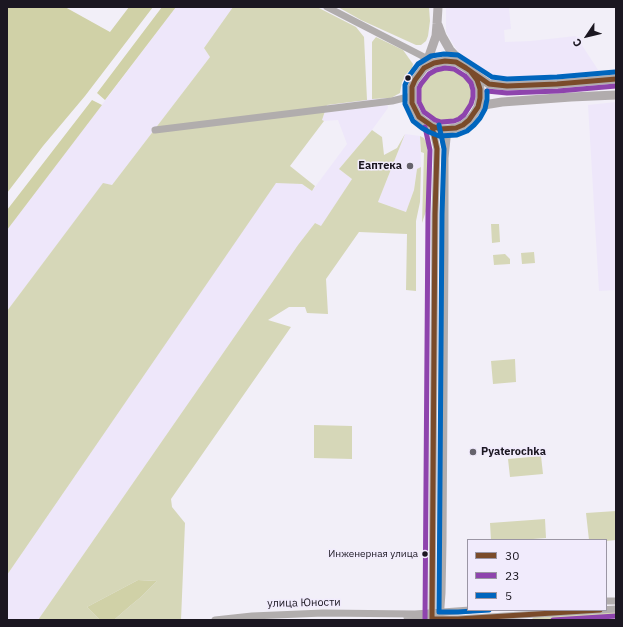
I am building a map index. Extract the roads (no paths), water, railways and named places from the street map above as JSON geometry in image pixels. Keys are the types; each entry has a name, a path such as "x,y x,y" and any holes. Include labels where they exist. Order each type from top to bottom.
{"main road":[{"path":"437,24 450,50 477,80 480,89 478,107 474,114 463,125 456,128 440,129 432,126 419,117 412,103 412,88 415,80 424,68 436,36 438,7"},
{"path":"424,68 434,63 445,61 456,62 489,84 507,86 616,79"},
{"path":"478,107 502,102 616,95"}],"street":[{"path":"328,7 428,59"},
{"path":"154,130 392,101 412,96"},
{"path":"432,126 437,149 435,214 432,617"},
{"path":"440,617 443,542 446,248 445,155 448,129"},
{"name":"улица Юности","path":"440,617 467,611"},
{"name":"улица Юности","path":"215,620 252,616 323,613 415,614 458,619 584,611"}],"place":[{"name":"Еаптека","path":"410,166"},
{"name":"Pyaterochka","path":"473,452"},
{"name":"Инженерная улица","path":"425,554"}]}
